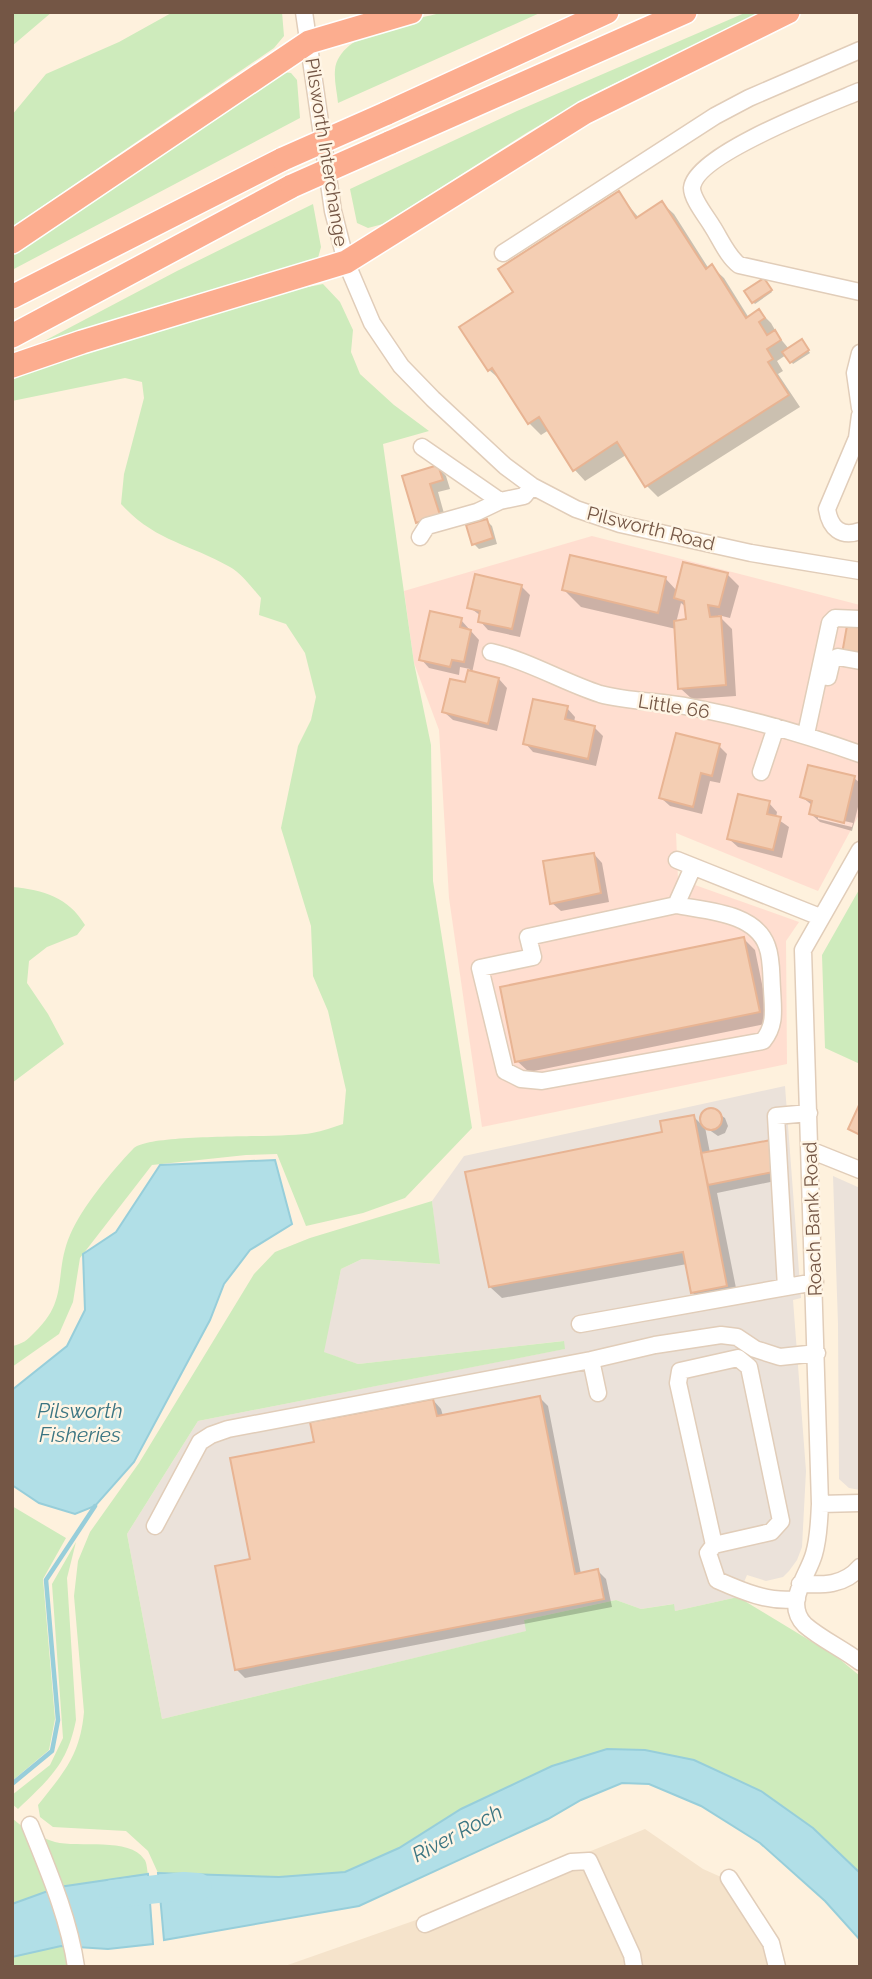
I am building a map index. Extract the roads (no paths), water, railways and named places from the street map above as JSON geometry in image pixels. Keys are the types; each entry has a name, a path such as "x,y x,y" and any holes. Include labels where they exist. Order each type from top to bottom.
{"highway":[{"path":"12,242 309,42 411,12"},
{"path":"12,297 283,159 607,12"},
{"path":"12,336 292,186 685,12"},
{"path":"12,366 82,342 346,262 584,113 788,12"}],"street":[{"path":"304,12 309,42"},
{"name":"Pilsworth Interchange","path":"309,42 333,211 346,262"},
{"path":"503,253 715,116 748,98 860,50"},
{"path":"860,91 740,144 699,172 692,187 710,222 739,265 860,292"},
{"name":"Pilsworth Road","path":"346,262 372,323 401,366 479,444 532,485 576,509 620,524 751,553 860,571"},
{"path":"860,353 855,373 860,408"},
{"path":"860,415 857,438 827,509 832,526 839,531 846,534 860,531"},
{"path":"422,447 500,501"},
{"path":"420,537 427,526 478,512 500,501 524,496 532,485"},
{"path":"806,734 830,623 835,618 844,616 860,619"},
{"name":"Little 66","path":"491,652 516,658 600,694 687,706 806,734 860,754"},
{"path":"828,681 832,660 838,657 860,661"},
{"path":"761,772 776,727"},
{"name":"Roach Bank Road","path":"798,1591 814,1554 820,1504 803,950 860,850"},
{"path":"677,860 820,918"},
{"path":"676,905 693,867"},
{"path":"676,905 734,917 756,929 766,943 774,1023 763,1041 542,1081 521,1080 505,1071 480,968 533,957 528,937 676,905"},
{"path":"786,1287 776,1116 809,1113"},
{"path":"810,1150 860,1171"},
{"path":"580,1324 815,1282"},
{"path":"155,1525 200,1442 228,1429 591,1360 655,1345 721,1335 737,1337 755,1349 780,1357 817,1353"},
{"path":"714,1545 678,1383 680,1371 738,1358 749,1367 781,1521 771,1532 714,1545 708,1553 718,1580 769,1600 781,1601 798,1591 847,1579 860,1567"},
{"path":"591,1360 598,1393"},
{"path":"820,1504 860,1503"},
{"path":"798,1591 797,1609 803,1623 860,1662"},
{"path":"30,1825 52,1881 75,1959"},
{"path":"425,1924 571,1862 589,1861 632,1955 634,1967"},
{"path":"729,1878 771,1943 777,1967"}],"water":[{"name":"Pilsworth Fisheries","path":"275,1160 292,1224 250,1250 224,1284 210,1320 134,1462 95,1506 75,1514 39,1503 12,1485 12,1390 67,1346 85,1310 83,1254 116,1232 160,1165"},
{"path":"607,1749 645,1750 694,1760 761,1791 813,1828 860,1873 860,1940 825,1901 760,1843 701,1806 649,1784 622,1783 359,1906 164,1940 158,1873 279,1877 345,1872 399,1848 461,1809 552,1766"},
{"path":"148,1874 153,1944 108,1949 61,1946 12,1957 12,1904 59,1887"}],"waterway":[{"path":"12,1784 52,1751 58,1720 46,1580 95,1506"},
{"name":"River Roch","path":"113,1894 184,1886 198,1887"}]}
